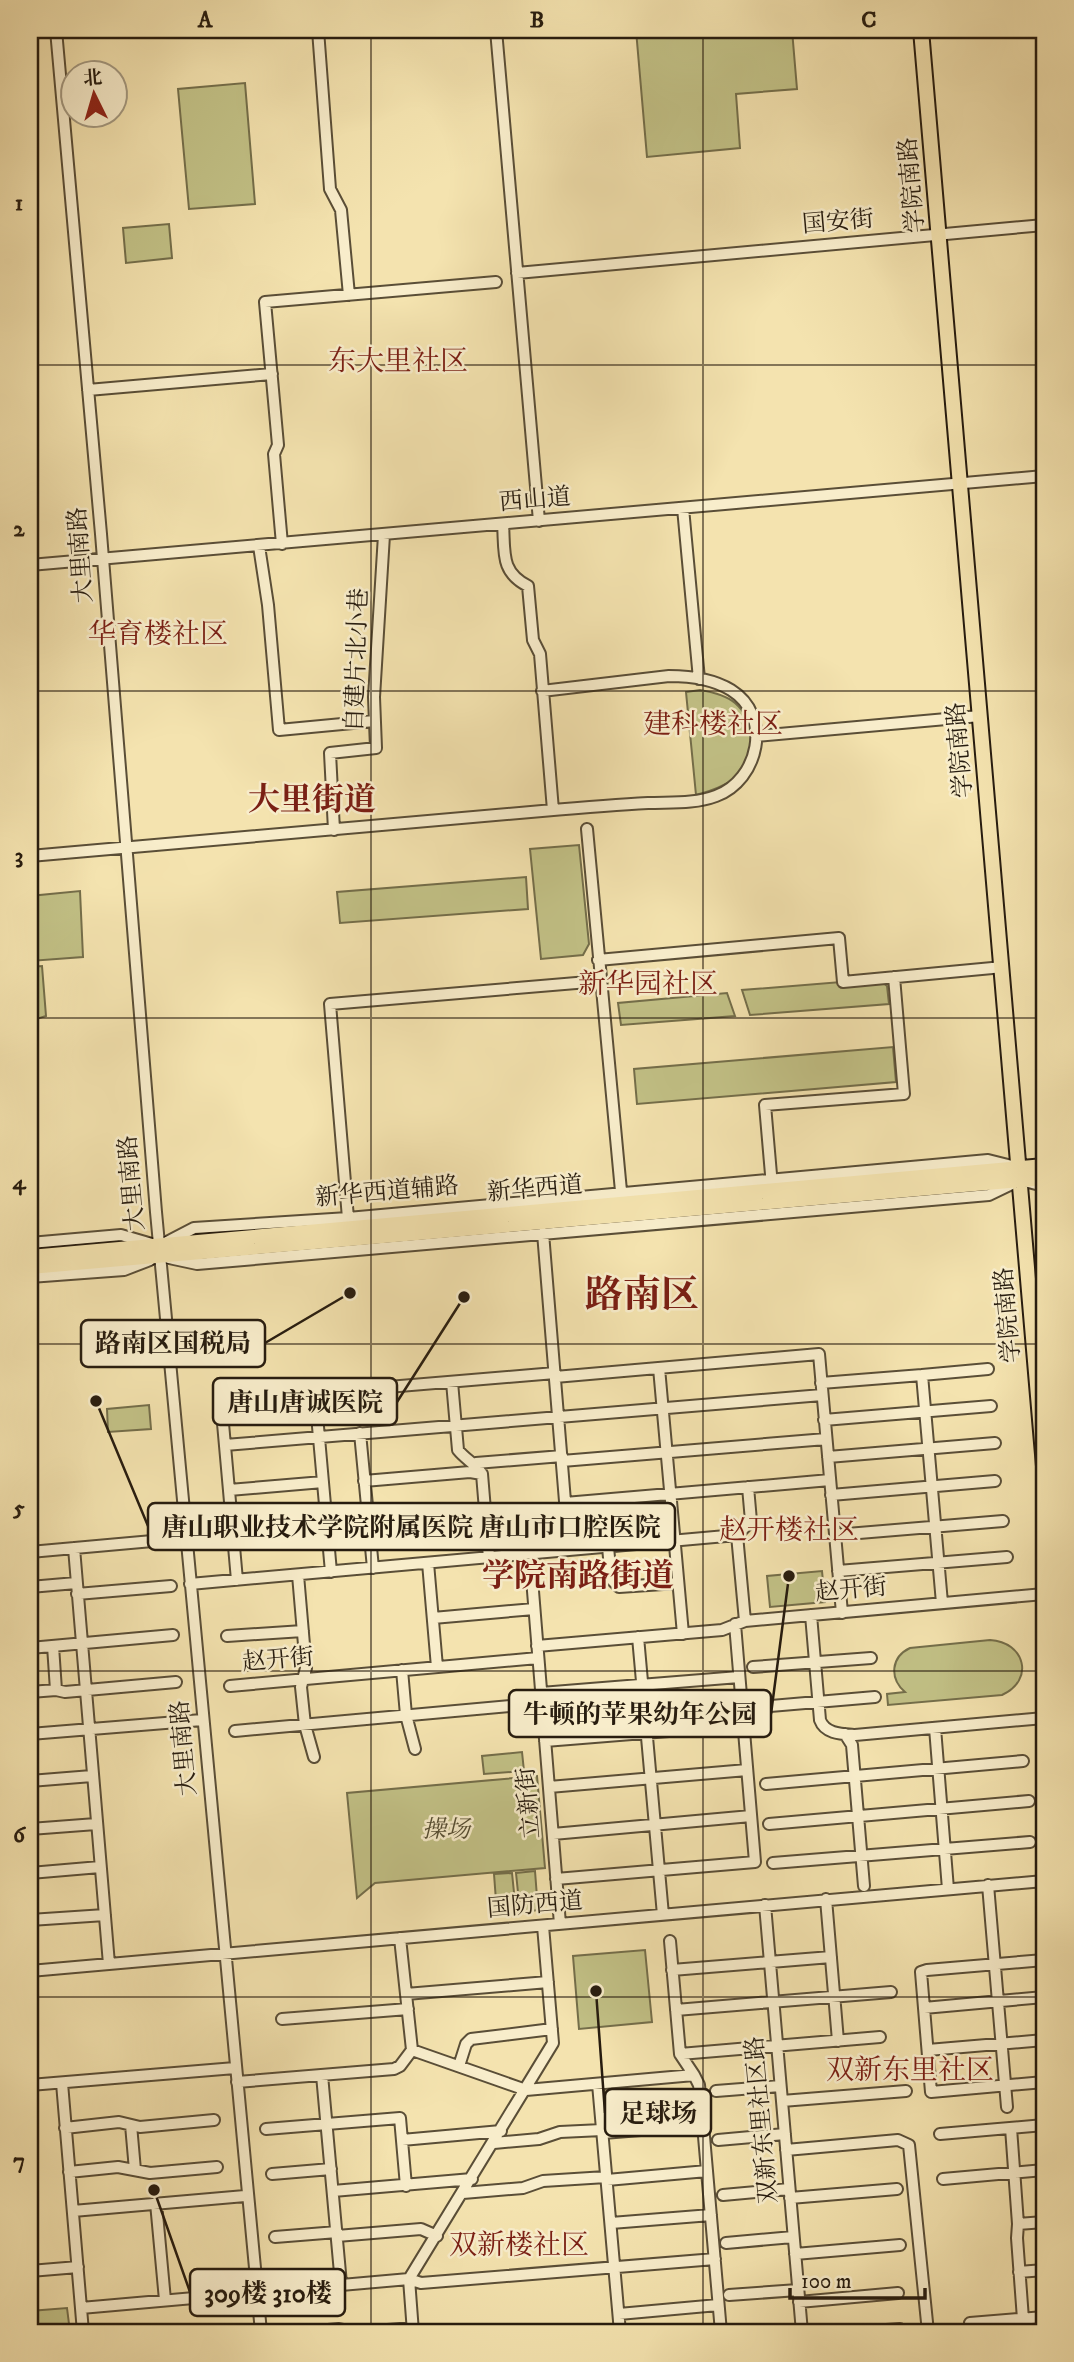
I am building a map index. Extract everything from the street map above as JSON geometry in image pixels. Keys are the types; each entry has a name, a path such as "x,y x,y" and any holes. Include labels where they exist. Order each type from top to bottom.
{"main road":[{"name":"学院南路","path":"921,30 1044,1466"},
{"name":"新华西道","path":"30,1257 160,1251 1019,1174 1044,1166"},
{"name":"新华西道","path":"30,1267 772,1185 1019,1174 1044,1178"}],"street":[{"name":"大里南路","path":"56,30 160,1251 261,2332"},
{"path":"318,30 330,189 341,210 349,295"},
{"path":"496,30 539,521"},
{"name":"国安街","path":"939,238 1044,225"},
{"name":"国安街","path":"517,273 760,252 775,248 1044,232"},
{"path":"282,544 274,454 278,444 265,302 496,282"},
{"path":"88,390 272,374"},
{"name":"西山道","path":"30,565 1044,477"},
{"path":"683,508 699,679"},
{"path":"503,524 507,571 514,579 528,586 533,640 540,654 553,810"},
{"name":"自建片北小巷","path":"334,830 330,752 376,748 374,721 384,535"},
{"path":"259,546 268,606 279,730 374,721"},
{"path":"30,858 553,810 689,802 716,796 735,786 744,777 754,755 754,721 747,706 730,690 699,679 669,676 542,691"},
{"path":"756,736 980,716"},
{"path":"587,830 621,1191"},
{"path":"598,960 839,938 843,982 1003,967"},
{"path":"772,1185 765,1105 904,1094 894,977"},
{"path":"348,1218 330,1004 600,981"},
{"path":"30,1243 121,1235 197,1264 989,1195 1044,1158"},
{"path":"1019,1174 1044,1186"},
{"name":"新华西道辅路","path":"30,1277 124,1270 160,1251 194,1228 348,1218 621,1191 772,1185"},
{"path":"543,1233 569,1550"},
{"path":"237,1580 221,1401 818,1354 842,1613"},
{"path":"659,1368 683,1634"},
{"path":"225,1445 663,1409 922,1375 988,1369"},
{"path":"922,1375 942,1602"},
{"path":"452,1382 458,1450 464,1458 479,1468 489,1558"},
{"path":"315,1393 331,1572"},
{"path":"824,1420 991,1406"},
{"path":"360,1433 373,1568"},
{"path":"364,1481 470,1472 479,1468 562,1459 826,1439"},
{"path":"828,1457 995,1443"},
{"path":"565,1503 830,1480"},
{"path":"831,1495 995,1480"},
{"path":"229,1490 323,1482"},
{"path":"190,1584 737,1535 751,1521 748,1487"},
{"path":"369,1525 485,1515"},
{"path":"835,1535 1003,1521"},
{"path":"233,1537 327,1529"},
{"path":"556,1879 755,1862 739,1677 737,1535"},
{"path":"30,1552 186,1538"},
{"path":"608,1547 611,1579 619,1587 678,1583"},
{"path":"74,1548 109,1964"},
{"name":"立新街","path":"530,1554 560,1924"},
{"path":"838,1571 1007,1557"},
{"path":"428,1563 437,1667"},
{"path":"298,1575 306,1668 302,1687 305,1725 314,1757"},
{"path":"30,1587 77,1589 171,1586"},
{"name":"赵开街","path":"230,1686 437,1667 638,1637 722,1630 740,1623 1044,1594"},
{"path":"433,1618 534,1609"},
{"path":"811,1615 822,1726 830,1731 845,1734 1044,1718"},
{"path":"227,1636 303,1631"},
{"path":"30,1648 173,1635"},
{"path":"638,1637 663,1915"},
{"path":"53,1646 57,1690"},
{"path":"753,1667 871,1658"},
{"path":"402,1670 406,1715 415,1749"},
{"path":"235,1731 406,1715 642,1685 739,1677"},
{"path":"30,1692 65,1692 176,1682"},
{"path":"760,1707 875,1697"},
{"path":"30,1734 202,1720"},
{"path":"545,1741 743,1725"},
{"path":"935,1728 948,1889"},
{"path":"845,1734 852,1745 864,1886"},
{"path":"766,1784 1023,1761"},
{"path":"549,1787 747,1770"},
{"path":"30,1782 92,1776"},
{"path":"769,1824 1029,1801"},
{"path":"553,1833 751,1816"},
{"path":"30,1829 96,1824"},
{"path":"773,1863 1030,1842"},
{"path":"30,1873 100,1867"},
{"name":"国防西道","path":"30,1971 1044,1881"},
{"path":"988,1885 1007,2107"},
{"path":"826,1899 838,2041"},
{"name":"双新东里社区路","path":"765,1905 802,2332"},
{"path":"30,1920 105,1914"},
{"path":"362,2332 413,2330 409,2279 502,2131 553,2043 543,1926"},
{"path":"237,2082 394,2069 400,2066 412,2050 400,1938"},
{"path":"670,1941 680,2054 699,2085 721,2332"},
{"path":"672,1970 831,1957"},
{"path":"1044,1959 921,1972 931,2092 1044,2082"},
{"path":"406,1994 548,1982"},
{"path":"676,2010 891,1992"},
{"path":"924,2008 1044,1997"},
{"path":"282,2019 408,2009"},
{"path":"459,2066 466,2044 471,2039 552,2029"},
{"path":"680,2054 880,2037"},
{"path":"928,2050 1044,2040"},
{"path":"412,2050 526,2090 694,2075"},
{"path":"30,2085 235,2068"},
{"path":"322,2075 341,2284"},
{"path":"62,2083 83,2332"},
{"path":"598,2084 620,2332"},
{"path":"716,2091 780,2086"},
{"path":"782,2101 906,2091"},
{"path":"266,2129 400,2118 406,2186"},
{"path":"65,2128 119,2122 140,2127 214,2120"},
{"path":"131,2125 135,2170"},
{"path":"494,2143 539,2139 560,2132 703,2125"},
{"path":"940,2134 1044,2125"},
{"path":"1011,2128 1023,2319"},
{"path":"402,2140 502,2131"},
{"path":"718,2140 785,2134"},
{"path":"786,2150 898,2140 909,2145 928,2332"},
{"path":"69,2172 118,2167 150,2173 217,2167"},
{"path":"272,2174 331,2169"},
{"path":"943,2179 1044,2170"},
{"path":"463,2193 523,2188 543,2181 707,2172"},
{"path":"333,2192 471,2179"},
{"path":"723,2194 897,2189"},
{"path":"73,2211 245,2196"},
{"path":"156,2203 165,2300"},
{"path":"611,2224 711,2215"},
{"path":"1018,2224 1044,2222"},
{"path":"275,2237 421,2230 437,2236"},
{"path":"726,2243 793,2237"},
{"path":"795,2255 900,2245"},
{"path":"81,2308 341,2284 409,2279 421,2283 715,2259"},
{"path":"30,2271 78,2267"},
{"path":"1019,2272 1044,2270"},
{"path":"729,2295 798,2290"},
{"path":"799,2302 898,2293"},
{"path":"619,2314 718,2305"},
{"path":"970,2323 1044,2317"},
{"path":"305,2332 339,2329 354,2332"},
{"path":"858,2332 900,2329"}],"green space":[{"path":"636,30 792,30 797,89 736,94 740,148 647,157"},
{"path":"245,83 255,204 189,209 178,89"},
{"path":"169,224 172,258 126,263 123,228"},
{"path":"700,690 723,696 735,703 747,720 751,740 747,760 736,777 722,786 696,795 686,692"},
{"path":"579,845 589,944 583,955 541,959 530,849"},
{"path":"526,877 528,909 340,923 337,892"},
{"path":"80,891 83,957 30,961 30,896"},
{"path":"42,966 46,1016 30,1021 30,967"},
{"path":"878,979 887,986 889,1004 750,1015 742,990"},
{"path":"727,993 735,1016 621,1025 618,1003"},
{"path":"893,1047 896,1082 637,1104 634,1069"},
{"path":"149,1405 151,1429 108,1432 107,1409"},
{"path":"822,1571 825,1602 770,1607 767,1576"},
{"path":"990,1640 1011,1647 1018,1654 1021,1663 1019,1680 1002,1695 888,1705 887,1694 905,1692 896,1680 894,1668 899,1657 910,1648"},
{"path":"522,1752 524,1771 484,1774 482,1756"},
{"name":"操场","path":"537,1776 545,1868 375,1883 357,1898 347,1793"},
{"path":"535,1871 538,1910 520,1912 516,1873"},
{"path":"512,1873 516,1912 497,1914 494,1874"},
{"path":"645,1950 652,2022 579,2029 573,1956"},
{"path":"67,2308 70,2332 30,2332 30,2311"}],"place":[{"name":"路南区国税局","path":"350,1293"},
{"name":"唐山唐诚医院","path":"464,1297"},
{"name":"唐山职业技术学院附属医院 唐山市口腔医院","path":"96,1401"},
{"name":"牛顿的苹果幼年公园","path":"789,1576"},
{"name":"足球场","path":"596,1991"},
{"name":"309楼 310楼","path":"154,2190"}],"district":[{"name":"东大里社区","path":"398,361"},
{"name":"华育楼社区","path":"158,634"},
{"name":"建科楼社区","path":"713,724"},
{"name":"大里街道","path":"312,801"},
{"name":"新华园社区","path":"648,984"},
{"name":"路南区","path":"642,1296"},
{"name":"赵开楼社区","path":"789,1530"},
{"name":"学院南路街道","path":"578,1577"},
{"name":"双新东里社区","path":"910,2070"},
{"name":"双新楼社区","path":"519,2245"}]}
